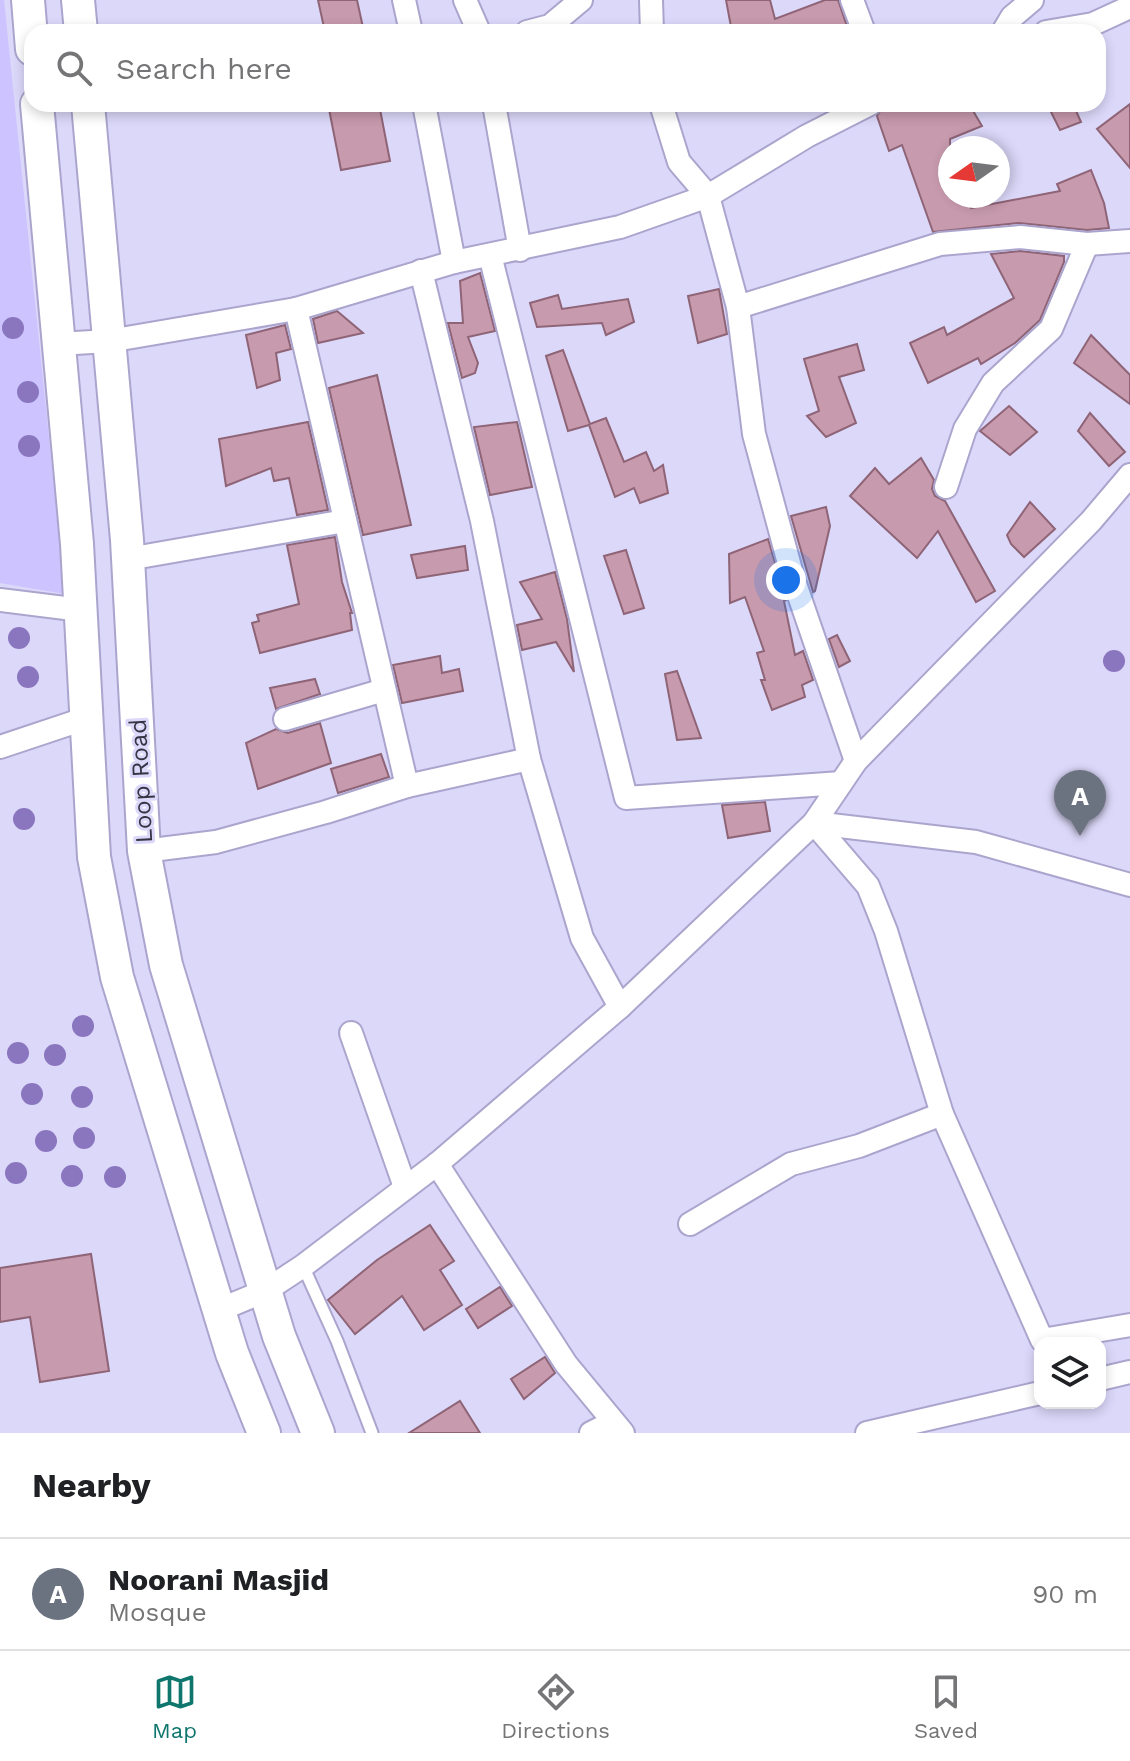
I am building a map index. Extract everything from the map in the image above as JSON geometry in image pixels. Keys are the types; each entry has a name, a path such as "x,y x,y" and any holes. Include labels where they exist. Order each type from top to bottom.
{"main road":[{"path":"28,0 30,24"},
{"path":"78,0 80,24"},
{"path":"38,112 81,610 94,857 117,977 232,1353 264,1433"},
{"name":"Loop Road","path":"89,112 128,559 144,851 166,965 279,1336 318,1433"}],"street":[{"path":"404,0 409,24"},
{"path":"465,0 476,24"},
{"path":"552,24 581,0"},
{"path":"651,0 652,24"},
{"path":"852,0 861,24"},
{"path":"1008,24 1032,0"},
{"path":"1093,24 1130,7"},
{"path":"426,112 454,262"},
{"path":"495,112 520,250"},
{"path":"663,112 679,162 708,196 738,307 754,434 793,578 856,761"},
{"path":"58,344 109,341 296,309 454,262 620,227 708,196 807,136 854,112"},
{"path":"738,307 940,244 1020,237 1087,244 1130,241"},
{"path":"946,487 965,429 993,383 1051,329 1087,244"},
{"path":"490,255 626,798 841,783"},
{"path":"421,271 482,521 529,759 582,938 620,1007"},
{"path":"296,309 407,786"},
{"path":"219,1310 265,1291 303,1266 437,1164 620,1007 814,823 856,761 1091,521 1130,475"},
{"path":"128,559 345,521"},
{"path":"0,600 81,610"},
{"path":"285,719 384,690"},
{"path":"0,747 87,718"},
{"path":"144,851 216,842 407,786 529,759"},
{"path":"814,823 976,842 1130,885"},
{"path":"814,823 868,886 886,931 942,1114 1042,1340 1130,1325"},
{"path":"351,1033 405,1187"},
{"path":"690,1224 791,1164 859,1146 942,1114"},
{"path":"437,1164 566,1364 618,1429"},
{"path":"1106,1378 1130,1372"},
{"path":"867,1433 1034,1394"},
{"path":"591,1433 618,1429"}],"lane":[{"path":"303,1266 337,1341 372,1433"}],"shaded area":[{"path":"0,0 4,0 65,594 0,583"}],"building":[{"path":"318,0 357,0 362,24 323,24"},
{"path":"726,0 770,0 775,19 825,0 838,0 846,24 730,24"},
{"path":"1130,104 1130,168 1097,129"},
{"path":"330,112 381,112 390,161 341,170"},
{"path":"879,112 974,112 982,126 957,136 938,136 938,208 1010,208 1010,201 1060,191 1057,184 1091,170 1104,203 1109,228 1087,230 1019,223 933,232 902,145 889,151 877,116"},
{"path":"1051,112 1077,112 1081,122 1060,130"},
{"path":"1020,251 1064,256 1040,320 1015,343 981,364 978,358 928,383 910,343 944,327 947,335 1014,298 991,254"},
{"path":"480,273 495,331 468,337 478,363 475,373 462,378 448,323 463,323 460,281"},
{"path":"719,289 727,334 698,343 688,296"},
{"path":"558,295 562,309 628,299 634,322 606,335 602,323 537,327 530,303"},
{"path":"337,311 363,333 318,343 313,319"},
{"path":"285,325 291,349 276,353 280,380 257,388 246,335"},
{"path":"1091,335 1130,375 1130,404 1074,363"},
{"path":"857,344 864,370 839,377 856,423 826,437 807,416 819,411 804,359"},
{"path":"563,350 590,424 606,418 624,462 646,452 654,471 663,465 668,493 640,503 634,488 615,497 589,425 568,431 546,356"},
{"path":"377,375 411,525 363,535 329,388"},
{"path":"1009,406 1037,432 1010,455 980,431"},
{"path":"1090,413 1125,452 1109,466 1078,431"},
{"path":"308,422 328,510 297,515 289,478 274,481 271,468 226,486 219,439"},
{"path":"517,422 532,487 490,495 474,427"},
{"path":"921,458 934,480 932,489 935,496 945,501 995,591 976,602 938,531 917,558 850,496 875,468 889,484"},
{"path":"1030,502 1055,529 1024,557 1007,535"},
{"path":"826,507 830,526 813,592 791,516"},
{"path":"335,537 342,582 352,613 352,630 260,653 252,623 259,621 257,615 299,604 287,545"},
{"path":"768,539 786,600 795,655 803,651 813,680 802,685 805,697 772,710 761,680 765,680 757,653 764,651 745,597 730,603 729,554"},
{"path":"465,546 468,570 417,578 411,555"},
{"path":"626,550 644,608 624,614 604,556"},
{"path":"555,572 567,619 574,672 556,642 522,650 517,625 542,619 520,582"},
{"path":"837,635 850,661 839,667 829,639"},
{"path":"440,656 442,673 459,669 463,691 402,703 393,665"},
{"path":"677,671 701,738 677,740 665,674"},
{"path":"315,679 320,694 276,709 270,688"},
{"path":"320,723 331,763 258,789 246,743 276,729 288,733"},
{"path":"381,754 389,777 338,793 331,769"},
{"path":"765,802 770,831 728,838 722,805"},
{"path":"430,1225 454,1261 440,1270 462,1305 424,1330 402,1296 355,1334 328,1300 377,1260"},
{"path":"91,1254 109,1371 40,1382 30,1317 0,1322 0,1268"},
{"path":"500,1287 512,1306 478,1328 466,1309"},
{"path":"545,1357 555,1373 524,1399 511,1379"},
{"path":"460,1401 480,1433 409,1433"}],"place":[{"name":"Noorani Masjid","path":"1080,836"}]}
